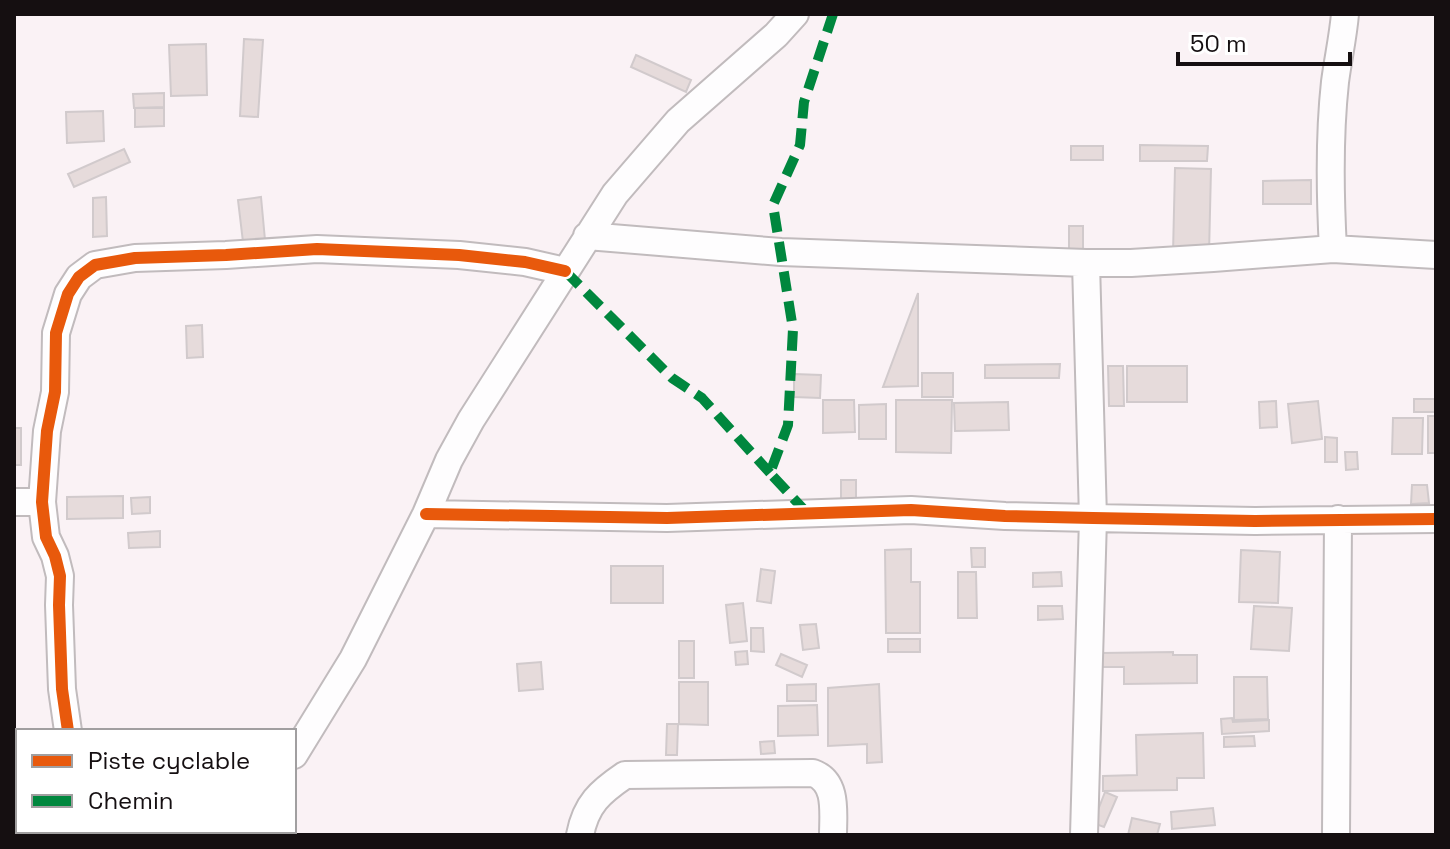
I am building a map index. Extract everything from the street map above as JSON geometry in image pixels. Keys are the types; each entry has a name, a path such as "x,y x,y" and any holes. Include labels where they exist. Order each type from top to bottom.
{"street":[{"path":"296,752 353,659 471,420 615,194 678,121 776,35 795,14"},
{"path":"1333,249 1330,198 1332,120 1345,14"},
{"path":"587,236 781,252 1086,263 1186,260 1333,249 1436,255"},
{"path":"68,729 62,689 60,576 46,537 42,502 47,431 55,392 56,333 68,294 79,277 95,265 135,258 317,249 459,255 525,262 565,271"},
{"path":"1084,835 1093,518 1086,263"},
{"path":"14,502 42,502"},
{"path":"426,514 667,518 911,510 1005,516 1255,521 1436,519"},
{"path":"1336,835 1338,519"},
{"path":"580,835 591,802 602,790 625,775 797,773 813,773 829,784 833,801 833,835"}],"building":[{"path":"244,39 263,40 258,117 240,116"},
{"path":"206,44 207,95 171,96 169,45"},
{"path":"636,55 691,80 686,92 631,67"},
{"path":"164,93 164,107 134,108 133,94"},
{"path":"135,108 164,108 164,126 135,127"},
{"path":"103,111 104,141 67,143 66,112"},
{"path":"1140,145 1208,146 1207,161 1140,161"},
{"path":"1071,146 1103,146 1103,160 1071,160"},
{"path":"124,149 130,162 74,187 68,174"},
{"path":"1175,168 1211,169 1209,254 1173,253"},
{"path":"1311,180 1311,204 1263,204 1263,181"},
{"path":"106,197 107,236 93,237 93,198"},
{"path":"261,197 265,240 243,242 238,200"},
{"path":"1069,226 1083,226 1083,250 1069,251"},
{"path":"918,293 918,386 883,387"},
{"path":"202,325 203,357 187,358 186,326"},
{"path":"1060,364 1059,378 985,378 985,365"},
{"path":"1108,366 1123,366 1124,406 1109,406"},
{"path":"1127,366 1187,366 1187,402 1127,402"},
{"path":"922,373 953,373 953,397 922,397"},
{"path":"794,374 821,375 820,398 794,397"},
{"path":"1414,399 1436,399 1436,412 1414,412"},
{"path":"823,400 854,400 855,432 823,433"},
{"path":"896,400 952,400 951,453 896,452"},
{"path":"1276,401 1277,427 1260,428 1259,402"},
{"path":"1318,401 1322,439 1292,443 1288,404"},
{"path":"1008,402 1009,430 955,431 954,403"},
{"path":"886,404 886,439 859,439 859,405"},
{"path":"1428,416 1436,416 1436,453 1428,453"},
{"path":"1393,418 1423,418 1422,454 1392,454"},
{"path":"14,428 21,428 21,465 14,465"},
{"path":"1325,437 1337,438 1337,462 1325,462"},
{"path":"1345,452 1357,452 1358,469 1346,470"},
{"path":"841,480 856,480 856,502 841,502"},
{"path":"1412,485 1427,485 1429,503 1411,504"},
{"path":"123,496 123,518 67,519 67,497"},
{"path":"150,497 150,513 132,514 131,498"},
{"path":"160,531 160,547 129,548 128,533"},
{"path":"971,548 985,548 985,567 972,567"},
{"path":"911,549 911,582 920,582 920,633 886,633 885,550"},
{"path":"1241,550 1280,552 1278,603 1239,602"},
{"path":"611,566 663,566 663,603 611,603"},
{"path":"761,569 775,571 771,603 757,601"},
{"path":"958,572 976,572 977,618 958,618"},
{"path":"1061,572 1062,586 1033,587 1033,573"},
{"path":"743,603 747,641 730,643 726,605"},
{"path":"1038,606 1062,606 1063,619 1038,620"},
{"path":"1254,606 1292,608 1289,651 1251,649"},
{"path":"816,624 819,648 803,650 800,625"},
{"path":"751,628 763,628 764,652 751,651"},
{"path":"888,639 920,639 920,652 888,652"},
{"path":"679,641 694,641 694,678 679,678"},
{"path":"747,651 748,664 736,665 735,652"},
{"path":"1173,652 1173,655 1197,655 1197,683 1124,684 1124,667 1102,667 1102,653"},
{"path":"781,654 807,665 802,677 776,665"},
{"path":"541,662 543,689 519,691 517,664"},
{"path":"1234,677 1267,677 1268,719 1234,720"},
{"path":"679,682 708,682 708,725 679,724"},
{"path":"816,684 816,701 787,701 787,685"},
{"path":"879,684 882,762 867,763 867,744 828,746 828,688"},
{"path":"817,705 818,735 778,736 778,706"},
{"path":"1232,718 1233,722 1269,720 1269,731 1222,734 1221,719"},
{"path":"667,724 678,724 677,755 666,755"},
{"path":"1203,733 1204,778 1177,778 1177,790 1103,791 1103,776 1137,775 1136,735"},
{"path":"1254,736 1255,746 1224,747 1224,737"},
{"path":"774,741 775,753 761,754 760,742"},
{"path":"1105,792 1117,797 1104,827 1093,823"},
{"path":"1213,808 1215,825 1172,829 1171,812"},
{"path":"1132,818 1160,824 1157,835 1128,835"}],"marked path":[{"path":"807,513 770,473 788,425 793,329 773,205 800,145 804,102 833,14"},
{"path":"565,271 672,378 702,398 770,473"}],"cycle path":[{"path":"68,729 62,689 60,576 46,537 42,502 47,431 55,392 56,333 68,294 79,277 95,265 135,258 317,249 459,255 525,262 565,271"},
{"path":"426,514 667,518 911,510 1005,516 1255,521 1436,519"}]}
